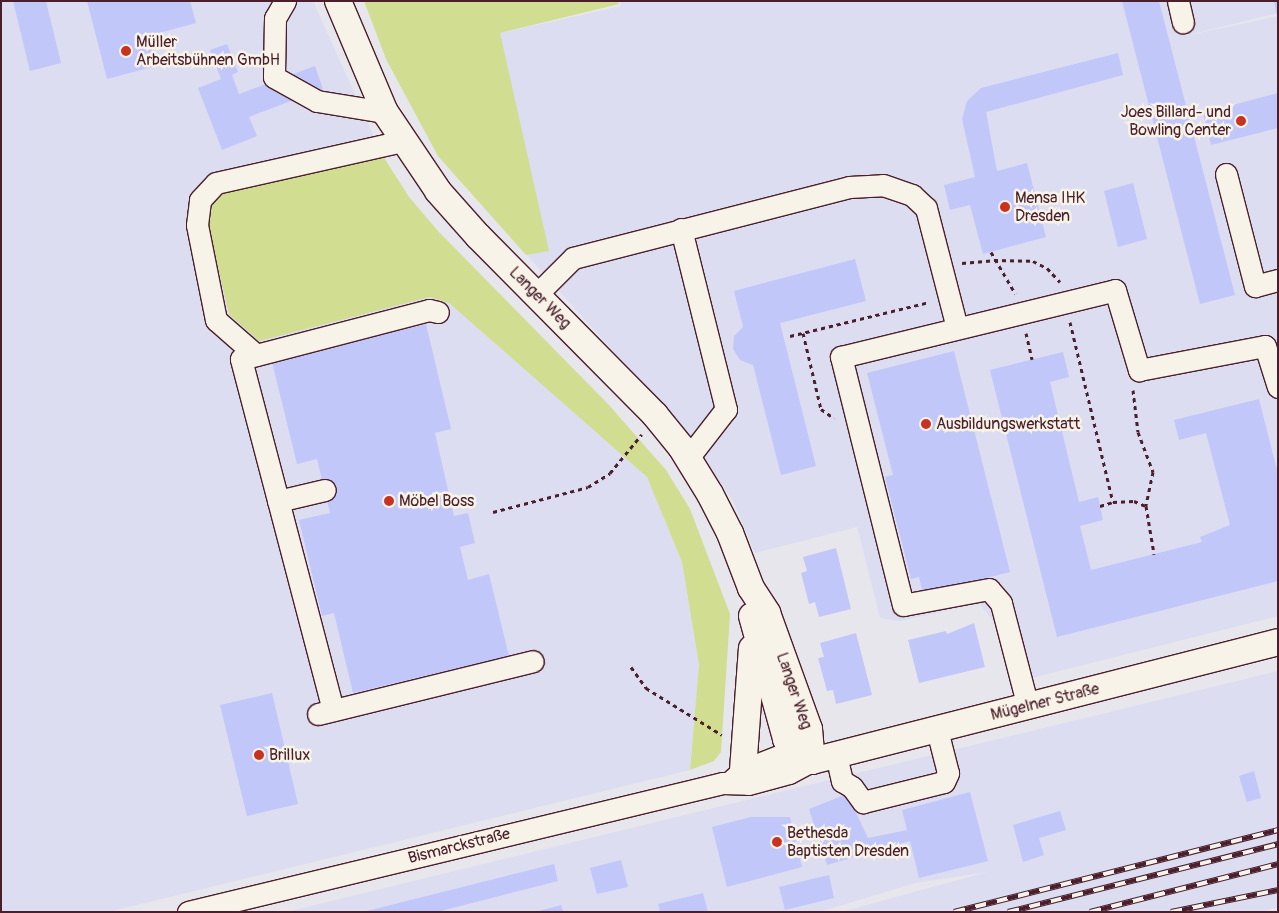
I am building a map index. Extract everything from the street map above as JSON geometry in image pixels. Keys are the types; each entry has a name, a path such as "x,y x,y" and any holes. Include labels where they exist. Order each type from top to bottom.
{"main road":[{"name":"Langer Weg","path":"338,1 385,112 402,141 438,191 536,295 655,415 688,458 730,533 751,588 766,612 809,729 824,758"},
{"name":"Langer Weg","path":"751,588 752,619 786,739 824,758"},
{"path":"736,776 751,681 752,619"},
{"name":"Mügelner Straße","path":"824,758 1278,642"}],"street":[{"path":"1178,1 1183,22"},
{"path":"280,9 274,77 316,101 385,112"},
{"path":"256,355 216,320 197,224 200,200 216,183 402,141"},
{"path":"1226,174 1254,286 1278,280"},
{"path":"536,295 573,258 849,187 882,185 912,195 926,208 957,328"},
{"path":"682,229 726,409 688,458"},
{"path":"1028,707 1001,603 989,589 903,606 841,357 1115,290 1140,370 1265,346 1278,387"},
{"path":"438,312 429,310 242,359 278,501 325,712 533,661"},
{"path":"278,501 325,490"},
{"path":"824,758 842,781 852,788 863,802 944,782 948,773 937,730"},
{"name":"Bismarckstraße","path":"188,912 736,776 781,755 824,758"}],"path":[{"path":"991,252 994,260 1013,288 1021,312 1032,359"},
{"path":"942,268 994,260 1033,261 1047,268 1060,280 1113,502"},
{"path":"790,336 949,298"},
{"path":"802,333 820,409 861,437"},
{"path":"1140,370 1133,390 1138,432 1153,472 1146,506 1154,554"},
{"path":"493,512 588,486 610,472 655,415"},
{"path":"1100,506 1113,502 1134,500 1146,506"},
{"path":"631,667 646,688 727,738"}],"shaded area":[{"path":"1,1 313,1 449,303 647,477 682,562 699,666 690,770 108,912 1,912"},
{"path":"620,1 1278,1 1278,13 1172,39 1278,16 1278,616 1012,683 993,621 979,603 900,621 880,618 857,527 755,553 733,501 688,435 438,156 386,59 621,6"},
{"path":"1278,671 1278,908 1258,912 841,912 987,872 916,883 819,912 286,912"}],"green space":[{"path":"364,1 618,1 619,4 500,33 549,251 526,255 438,156 386,59"},
{"path":"381,153 409,197 438,231 608,404 666,470 690,509 730,614 721,752 714,761 690,770 699,665 682,562 647,477 449,303 430,297 259,341 229,314 207,221 209,205 219,194"}],"building":[{"path":"13,1 46,1 61,63 30,71"},
{"name":"Müller Arbeitsbühnen GmbH","path":"87,1 190,1 196,23 148,36 156,66 107,79"},
{"path":"1122,1 1159,1 1235,295 1200,304"},
{"path":"1274,1 1278,1 1277,16"},
{"path":"227,44 238,72 232,75 239,94 315,66 323,89 249,117 257,136 222,150 198,88 221,79 210,50"},
{"path":"1118,53 1123,75 986,112 997,171 1027,163 1046,237 983,254 970,205 950,210 944,185 975,177 962,119 967,101 981,88"},
{"name":"Joes Billard- und Bowling Center","path":"1278,93 1278,128 1211,145 1203,113"},
{"path":"1133,183 1147,239 1118,247 1104,191"},
{"path":"855,259 866,301 780,323 816,466 781,475 753,365 740,360 733,349 734,336 743,327 734,291"},
{"name":"Möbel Boss","path":"426,324 451,429 435,433 454,516 468,513 475,543 460,547 468,580 489,574 509,656 353,693 334,613 322,616 299,520 330,513 317,459 297,464 272,362"},
{"name":"Ausbildungswerkstatt","path":"954,351 1010,572 923,594 919,577 911,579 885,477 893,475 867,373"},
{"path":"1063,352 1069,377 1050,382 1079,502 1098,497 1103,520 1080,526 1091,570 1202,542 1200,537 1230,525 1206,433 1179,440 1174,420 1259,399 1278,474 1278,581 1057,637 990,370"},
{"path":"836,548 851,609 819,617 815,602 809,604 801,573 807,571 803,557"},
{"path":"974,623 985,667 919,683 908,640 946,631 947,634"},
{"path":"856,633 872,695 836,704 833,690 827,691 818,658 824,657 820,643"},
{"name":"Brillux","path":"272,693 298,804 247,816 220,705"},
{"path":"1254,771 1261,798 1247,802 1239,776"},
{"path":"970,792 988,861 919,878 910,841 827,865 809,809 847,794 868,838 907,830 902,810"},
{"path":"1060,811 1066,830 1039,838 1044,855 1023,862 1013,825"},
{"path":"751,817 790,817 802,867 727,887 712,827"},
{"path":"621,860 628,887 597,894 590,868"},
{"path":"554,864 558,881 437,912 363,912"},
{"path":"829,875 834,898 785,910 779,887"},
{"path":"703,893 708,912 660,912 658,904"},
{"path":"561,905 563,912 539,912 539,911"}],"railway":[{"path":"954,912 1278,830"},
{"path":"1008,912 1278,844"},
{"path":"1090,912 1278,864"},
{"path":"1171,912 1278,890"}],"place":[{"name":"Müller Arbeitsbühnen GmbH","path":"126,51"},
{"name":"Joes Billard- und Bowling Center","path":"1241,121"},
{"name":"Mensa IHK Dresden","path":"1005,207"},
{"name":"Ausbildungswerkstatt","path":"926,424"},
{"name":"Möbel Boss","path":"389,501"},
{"name":"Brillux","path":"259,755"},
{"name":"Bethesda Baptisten Dresden","path":"777,842"}]}
